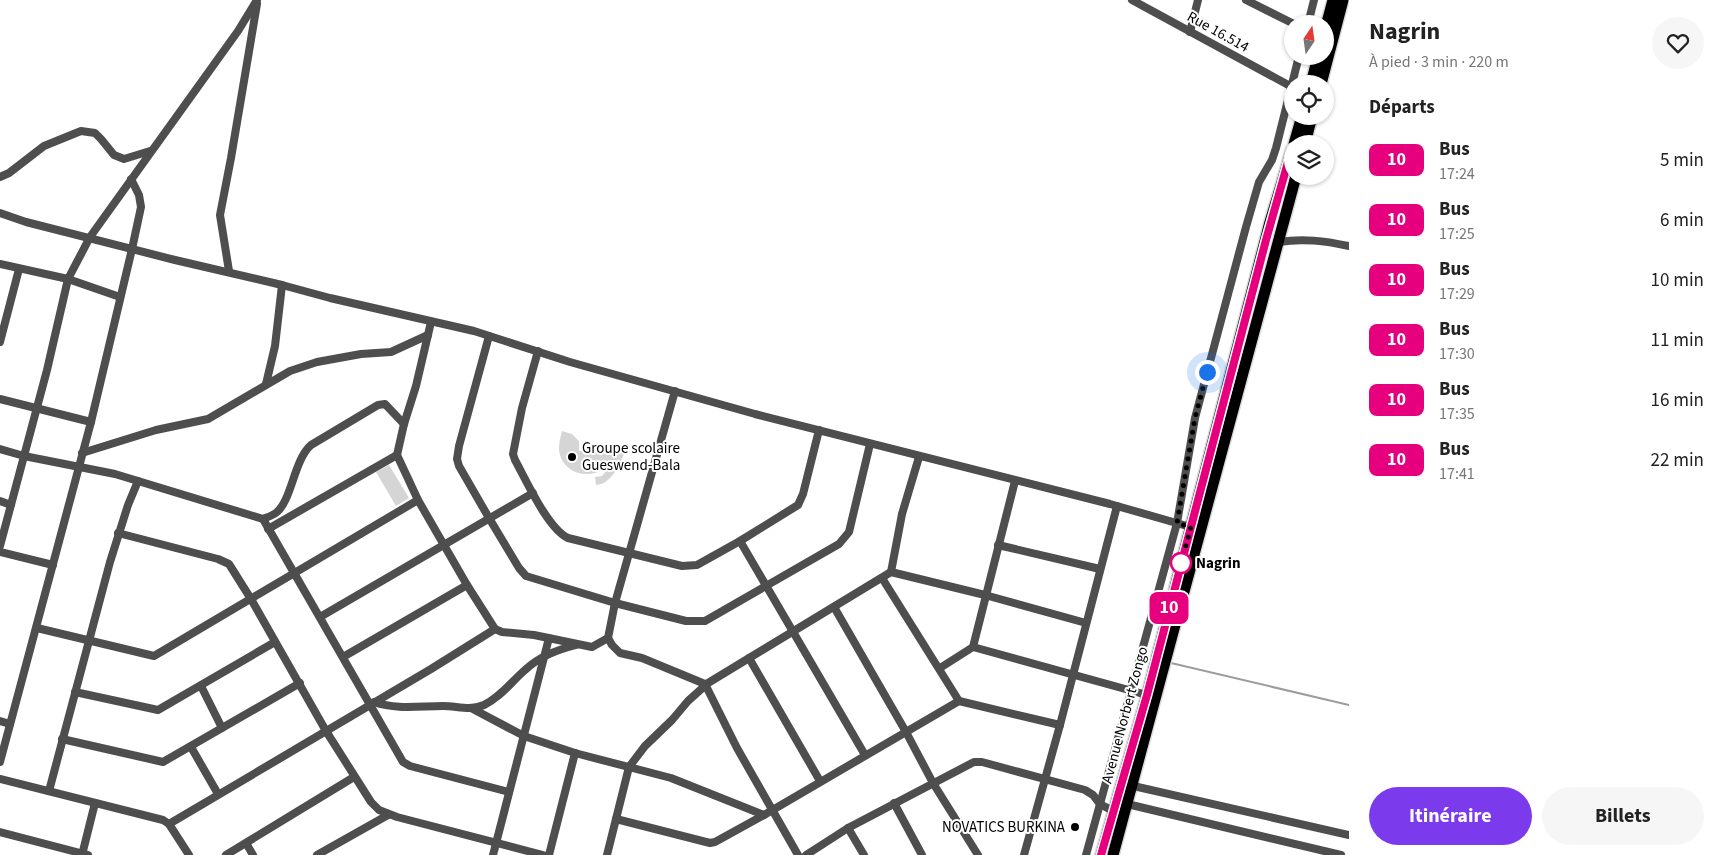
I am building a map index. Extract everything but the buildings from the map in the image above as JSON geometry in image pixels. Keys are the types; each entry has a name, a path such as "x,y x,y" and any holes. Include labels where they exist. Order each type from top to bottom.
{"main road":[{"path":"1329,15 1333,0"},
{"path":"1323,75 1343,0"},
{"name":"Avenue Norbert Zongo","path":"1126,784 1182,560 1196,528 1270,222 1284,176"},
{"name":"Avenue Norbert Zongo","path":"1101,855 1126,784 1196,528 1294,185"},
{"name":"Avenue Norbert Zongo","path":"1113,855 1119,805"}],"street":[{"path":"0,546 68,279 90,237 194,94 258,0"},
{"path":"229,271 220,215 235,140 258,0"},
{"name":"Rue 16.514","path":"1132,0 1284,83"},
{"path":"1190,32 1198,0"},
{"path":"1310,15 1314,0"},
{"path":"1250,1 1284,19"},
{"path":"1086,855 1177,523 1195,418 1248,218 1259,182 1272,160 1284,118"},
{"path":"0,177 44,146 81,131 95,133 114,155 124,159 151,151"},
{"path":"0,762 91,422 132,249 141,207 139,195 131,179"},
{"path":"0,213 26,222 132,249 229,271 330,298 489,336 674,392 1196,528"},
{"path":"1279,242 1289,240 1320,240 1349,246"},
{"path":"0,264 68,279 120,297"},
{"path":"0,342 19,269"},
{"path":"266,384 275,346 282,285"},
{"path":"431,322 397,455 418,500 495,629 502,632 549,638 592,647 608,638"},
{"path":"82,453 156,430 206,419 290,371 317,362 361,354 391,352 428,335"},
{"path":"489,336 459,446 457,459 459,466 488,518 526,576 614,603 700,622 710,619 839,544 849,532 870,444"},
{"path":"538,352 522,408 513,451 515,460 533,492 556,530 562,535 628,552 691,566 697,565 740,541 799,503 819,430"},
{"path":"674,392 614,603 608,638 620,653 651,662 706,684 737,748 798,855"},
{"path":"0,399 91,422"},
{"path":"0,449 138,481 263,519 278,512 304,454 311,445 378,405 385,404 404,424"},
{"path":"268,529 397,455"},
{"path":"607,855 629,767 645,746 706,684 891,572 902,514 920,457"},
{"path":"49,791 118,533 131,494 138,481"},
{"path":"940,668 972,647 1015,481"},
{"path":"320,617 533,492"},
{"path":"37,628 88,642 154,656 418,500"},
{"path":"0,501 11,505"},
{"path":"1024,855 1117,506"},
{"path":"263,519 343,657 372,703 398,755 406,764 510,792"},
{"path":"118,533 226,562 251,599 354,777 374,806 379,810 543,855"},
{"path":"740,541 865,755"},
{"path":"998,545 1100,569"},
{"path":"0,552 52,565"},
{"path":"1168,557 1182,560"},
{"path":"891,572 985,595 1086,623"},
{"path":"882,578 959,701"},
{"path":"343,657 467,585"},
{"path":"834,607 933,783 978,855"},
{"path":"169,824 495,629"},
{"path":"493,855 549,638"},
{"path":"75,692 156,710 275,642"},
{"path":"372,703 390,707 445,706 471,708 484,705 544,656 554,651 578,645"},
{"path":"972,647 1147,695"},
{"path":"749,658 820,781"},
{"path":"62,738 161,762 191,747 300,683"},
{"path":"201,686 222,728"},
{"path":"616,819 710,843 716,842 959,701 1060,725"},
{"path":"471,708 524,736 575,753 671,778 764,815"},
{"path":"0,721 10,724"},
{"path":"191,747 218,794"},
{"path":"549,855 575,753"},
{"path":"806,855 848,828 894,803 970,763 978,762 1085,790 1093,795 1100,804 1119,805 1341,855"},
{"path":"226,855 354,777"},
{"path":"0,778 163,820 169,824 188,855"},
{"path":"1126,784 1349,835"},
{"path":"0,832 84,854 95,803"},
{"path":"894,803 922,855"},
{"path":"317,855 388,814"},
{"path":"848,828 864,855"},
{"path":"246,843 253,855"}],"shaded area":[{"path":"562,431 572,434 579,441 579,451 582,451 583,444 606,452 609,444 627,448 619,466 607,481 596,485 595,477 602,476 607,467 595,473 582,474 570,469 565,464 559,451"},
{"path":"389,465 409,498 396,506 376,472"}],"waterway":[{"path":"1171,663 1349,705"}],"bus line":[{"name":"10","path":"1101,855 1147,695 1270,222 1284,175"}],"place":[{"name":"Groupe scolaire Gueswend-Bala","path":"572,457"},
{"name":"Nagrin","path":"1181,563"},
{"name":"NOVATICS BURKINA","path":"1075,827"}],"route":[{"path":"1181,563 1191,527 1177,523 1195,418 1207,372"}]}
